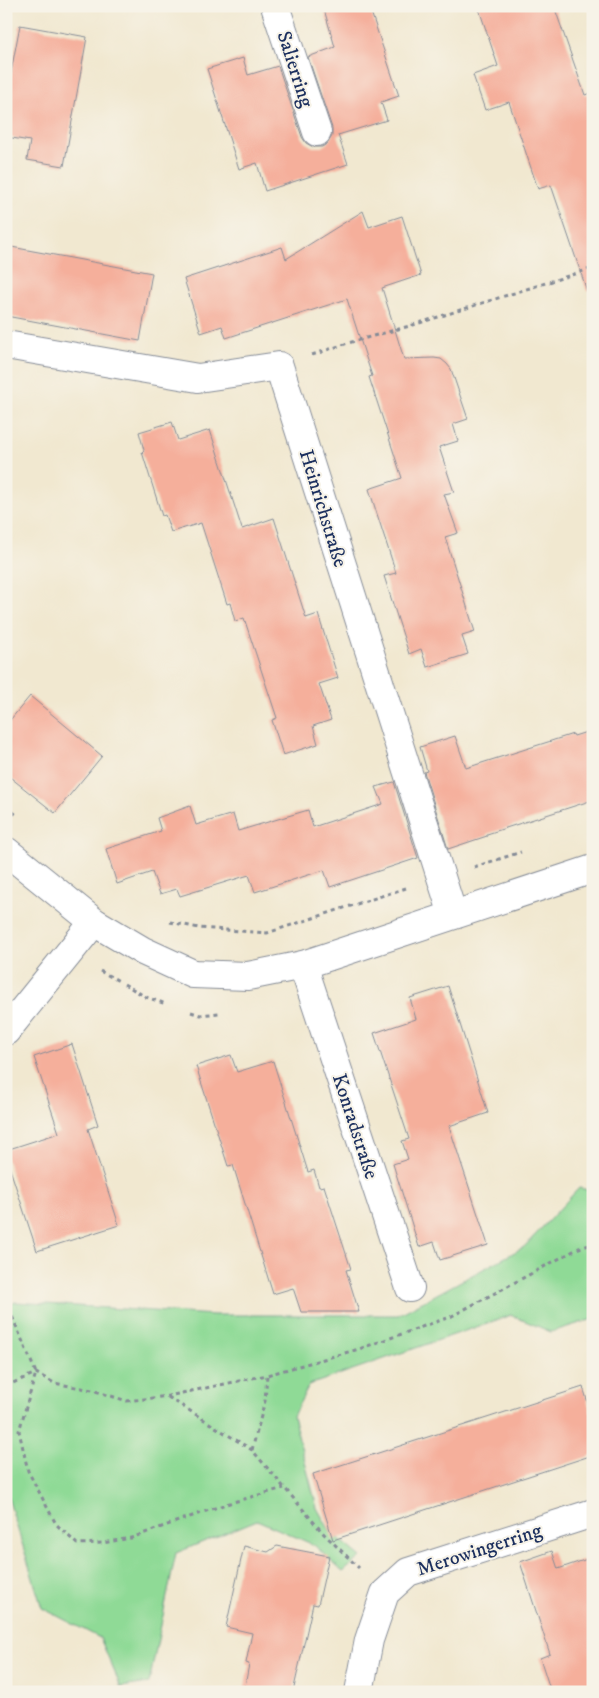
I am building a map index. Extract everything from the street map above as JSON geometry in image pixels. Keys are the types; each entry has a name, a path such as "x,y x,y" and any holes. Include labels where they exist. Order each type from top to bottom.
{"street":[{"name":"Salierring","path":"276,6 317,132"},
{"path":"6,345 198,378 280,366"},
{"name":"Heinrichstraße","path":"280,366 453,915"},
{"path":"6,851 94,922 143,951 192,974 248,976 303,964 593,868"},
{"path":"6,1031 94,922"},
{"name":"Konradstraße","path":"303,964 410,1288"},
{"name":"Merowingerring","path":"359,1692 369,1640 385,1593 408,1572 593,1513"}],"path":[{"path":"280,366 348,343 413,326 593,268"},
{"path":"6,807 22,819"},
{"path":"170,922 199,928 267,933 530,850"},
{"path":"6,1302 36,1373 54,1383 92,1390 127,1401 168,1396 267,1375 358,1349 450,1317 556,1259 579,1248 593,1244"},
{"path":"6,1386 36,1373"},
{"path":"36,1373 19,1431 28,1471 56,1524 77,1544 102,1543 131,1538 226,1504 284,1488"},
{"path":"252,1450 265,1401 267,1375"},
{"path":"168,1396 252,1450 324,1534 385,1593"}],"green space":[{"path":"579,1188 593,1191 593,1319 551,1332 511,1315 309,1385 293,1416 317,1508 330,1531 361,1557 343,1572 314,1545 257,1520 176,1553 149,1683 121,1687 100,1638 42,1608 6,1491 6,1305 16,1302 214,1315 398,1315 524,1247"}],"building":[{"path":"323,6 369,6 399,96 381,102 387,120 338,135 348,164 265,191 257,163 239,169 207,69 243,58 248,75 278,66 302,137 306,143 313,147 322,147 328,143 332,136 332,128 308,57 335,47"},
{"path":"478,6 554,6 585,95 593,92 593,290 587,291 551,185 538,189 509,102 485,110 473,75 498,66"},
{"path":"20,25 87,37 64,166 27,160 30,141 6,137 6,98"},
{"path":"363,211 369,227 402,216 421,275 382,288 404,359 434,358 441,359 447,364 451,369 468,419 453,424 458,441 439,447 454,492 444,494 458,533 445,537 475,632 462,636 468,654 427,667 421,649 409,654 384,576 396,573 369,489 402,478 369,377 372,376 347,299 226,338 222,326 201,333 184,279 282,247 286,259"},
{"path":"6,246 152,273 140,341 6,316"},
{"path":"172,422 178,440 210,430 242,529 274,518 306,618 318,614 338,678 319,684 331,720 313,726 318,744 283,755 272,720 277,718 244,618 235,621 230,603 227,604 201,523 171,532 165,515 162,516 142,452 144,450 139,432"},
{"path":"30,696 102,756 55,813 6,774 6,725"},
{"path":"593,730 593,800 487,834 487,836 448,849 424,772 427,771 420,747 455,736 466,768 573,734 574,736"},
{"path":"394,782 418,858 330,887 324,870 255,892 249,875 180,896 177,889 160,894 152,872 117,884 106,849 161,831 157,818 190,806 196,825 233,814 238,831 308,810 313,827 383,804 376,787"},
{"path":"448,986 488,1113 449,1126 488,1245 440,1260 434,1242 419,1247 393,1164 408,1159 402,1141 409,1139 374,1033 416,1019 410,998"},
{"path":"72,1044 98,1125 88,1129 119,1225 37,1251 6,1157 6,1150 59,1133 34,1057"},
{"path":"231,1055 237,1072 273,1061 308,1172 314,1170 319,1187 324,1186 351,1269 346,1270 359,1312 301,1312 293,1288 273,1294 233,1165 228,1166 196,1066"},
{"path":"583,1387 593,1419 593,1455 333,1540 313,1474"},
{"path":"244,1546 268,1552 277,1546 329,1556 318,1605 313,1604 293,1692 244,1692 249,1664 246,1663 252,1633 226,1627"},
{"path":"552,1551 558,1569 593,1557 593,1692 551,1692 540,1658 550,1654 520,1562"}]}
